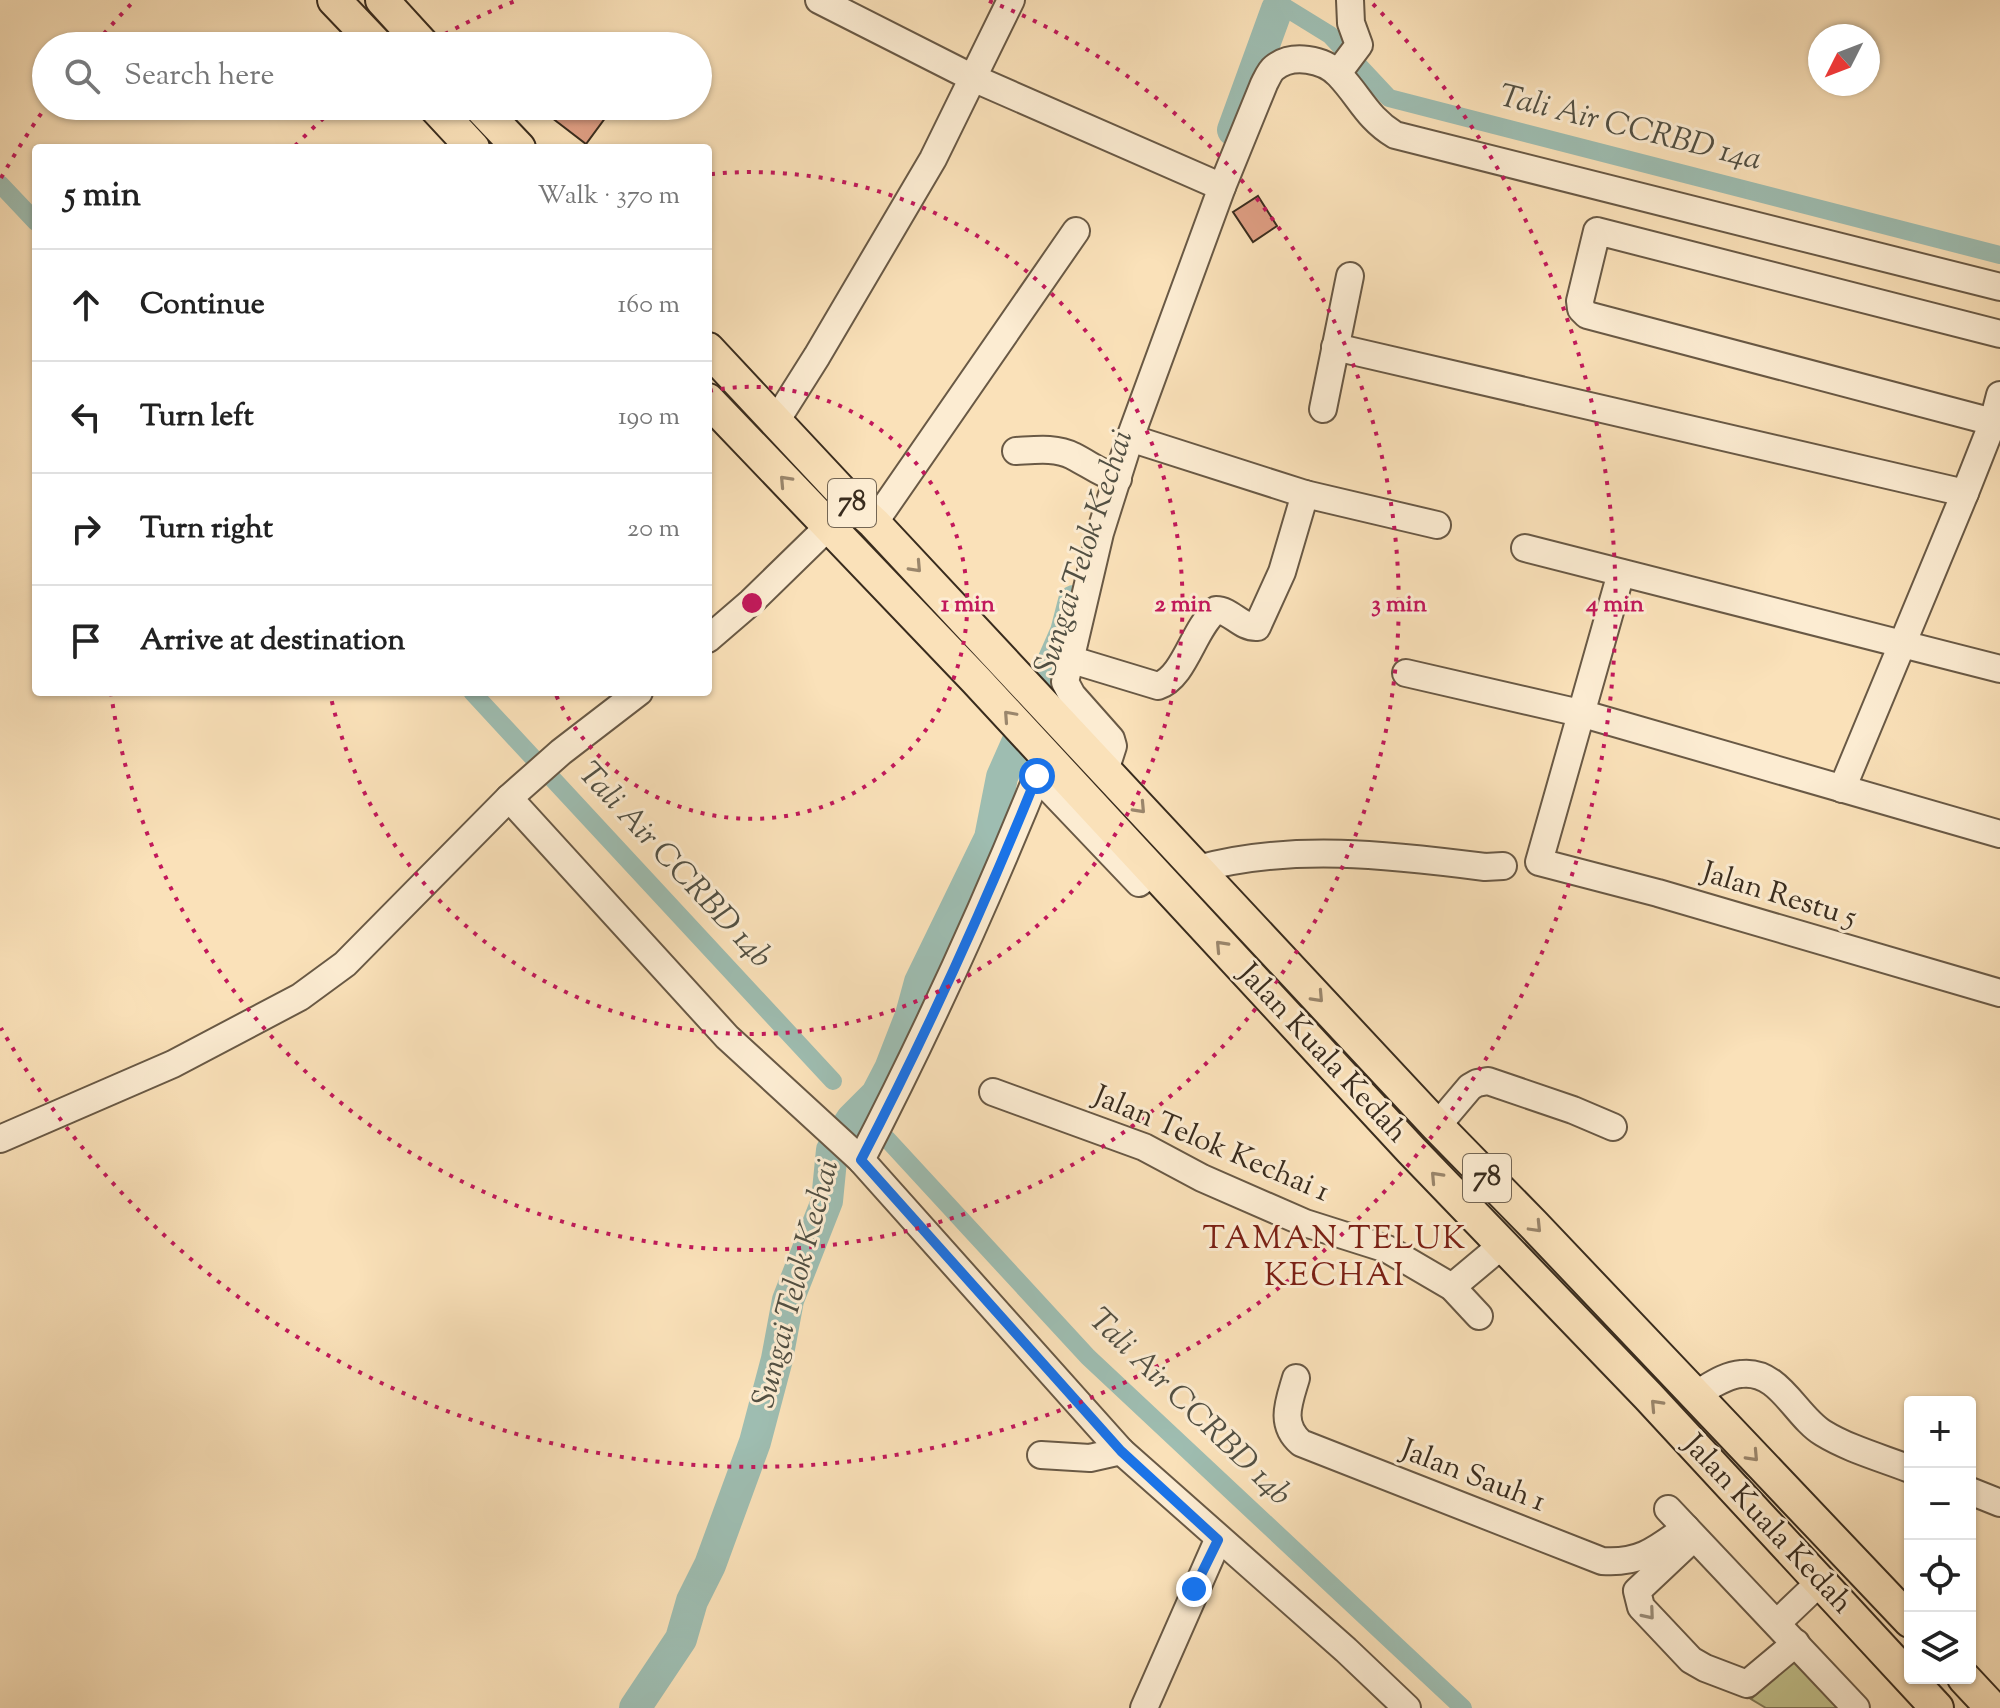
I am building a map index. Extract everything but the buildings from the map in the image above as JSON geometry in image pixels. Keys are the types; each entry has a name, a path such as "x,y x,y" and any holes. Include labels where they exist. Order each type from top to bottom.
{"main road":[{"path":"334,0 365,32"},
{"path":"382,0 411,32"},
{"path":"447,120 469,144"},
{"path":"492,120 515,144"},
{"name":"Jalan Kuala Kedah","path":"712,353 999,655 1437,1126 1904,1615"},
{"name":"Jalan Kuala Kedah","path":"712,404 975,679 1042,762 1153,871 1937,1708"}],"street":[{"path":"819,0 973,78 1221,186"},
{"path":"776,421 913,195 1011,0"},
{"path":"1345,64 1359,45 1351,23 1350,0"},
{"path":"1105,771 1112,741 1066,687 1065,677 1100,533 1109,476 1130,438 1221,186 1272,69 1284,63 1307,59 1345,64"},
{"path":"1345,64 1371,119 1395,135 2000,287"},
{"path":"874,523 1076,231"},
{"path":"1993,422 1587,315 1581,309 1580,301 1597,231 2000,334"},
{"path":"1323,409 1350,276"},
{"path":"1335,347 1965,493"},
{"path":"1842,789 1965,493 1993,422 2000,395"},
{"path":"1130,438 1305,494 1437,525"},
{"path":"1016,451 1049,449 1063,452 1109,476"},
{"path":"1069,659 1158,686 1170,681 1202,626 1216,610 1226,612 1248,627 1257,627 1282,572 1305,494"},
{"path":"712,636 828,527"},
{"path":"1525,548 2000,669"},
{"path":"1580,713 1621,573"},
{"path":"1406,673 1580,713 2000,834"},
{"path":"0,1139 173,1064 300,997 354,955 514,793 634,696"},
{"name":"Jalan Restu 5","path":"1580,713 1539,862 1658,893 2000,993"},
{"path":"854,1154 894,1097 999,870 1042,762"},
{"path":"514,793 727,1037 854,1154 1121,1451 1407,1708"},
{"path":"1198,869 1227,861 1273,855 1355,855 1503,866"},
{"path":"1437,1126 1470,1087 1488,1081 1613,1127"},
{"name":"Jalan Telok Kechai 1","path":"993,1092 1144,1147 1202,1178 1305,1223 1387,1249 1452,1287 1479,1316"},
{"path":"1452,1287 1501,1246"},
{"path":"1696,1394 1739,1373 1755,1374 1778,1387 1807,1421 1822,1433 1908,1468"},
{"name":"Jalan Sauh 1","path":"1296,1378 1287,1418 1288,1428 1301,1443 1602,1561 1622,1563 1653,1551 1682,1524"},
{"path":"1041,1455 1090,1458 1121,1451"},
{"path":"1976,1493 2000,1503"},
{"path":"1796,1643 1747,1684 1691,1660 1641,1607 1637,1591 1682,1524 1796,1643 1856,1708"},
{"path":"1144,1708 1218,1540"},
{"path":"1777,1623 1820,1582"}],"green space":[{"path":"1801,1653 1851,1708 1766,1708 1751,1699"}],"waterway":[{"name":"Tali Air CCRBD 14a","path":"1277,9 1283,6 1330,35 1389,98 2000,255"},
{"name":"Sungai Telok Kechai","path":"1233,130 1277,9"},
{"name":"Tali Air CCRBD 14b","path":"0,184 32,218"},
{"name":"Sungai Telok Kechai","path":"635,1708 681,1639 692,1601 710,1565 755,1442 777,1359 788,1300 827,1201 832,1150 852,1119 877,1094 890,1069 920,982 990,838 1002,777 1066,632 1074,601"},
{"name":"Tali Air CCRBD 14b","path":"476,696 833,1081"},
{"name":"Tali Air CCRBD 14b","path":"887,1139 1088,1357 1463,1708"}],"district":[{"name":"TAMAN TELUK KECHAI","path":"1335,1258"}],"route":[{"path":"1037,776 999,870 894,1097 861,1160 1121,1451 1218,1540 1194,1589"}]}
